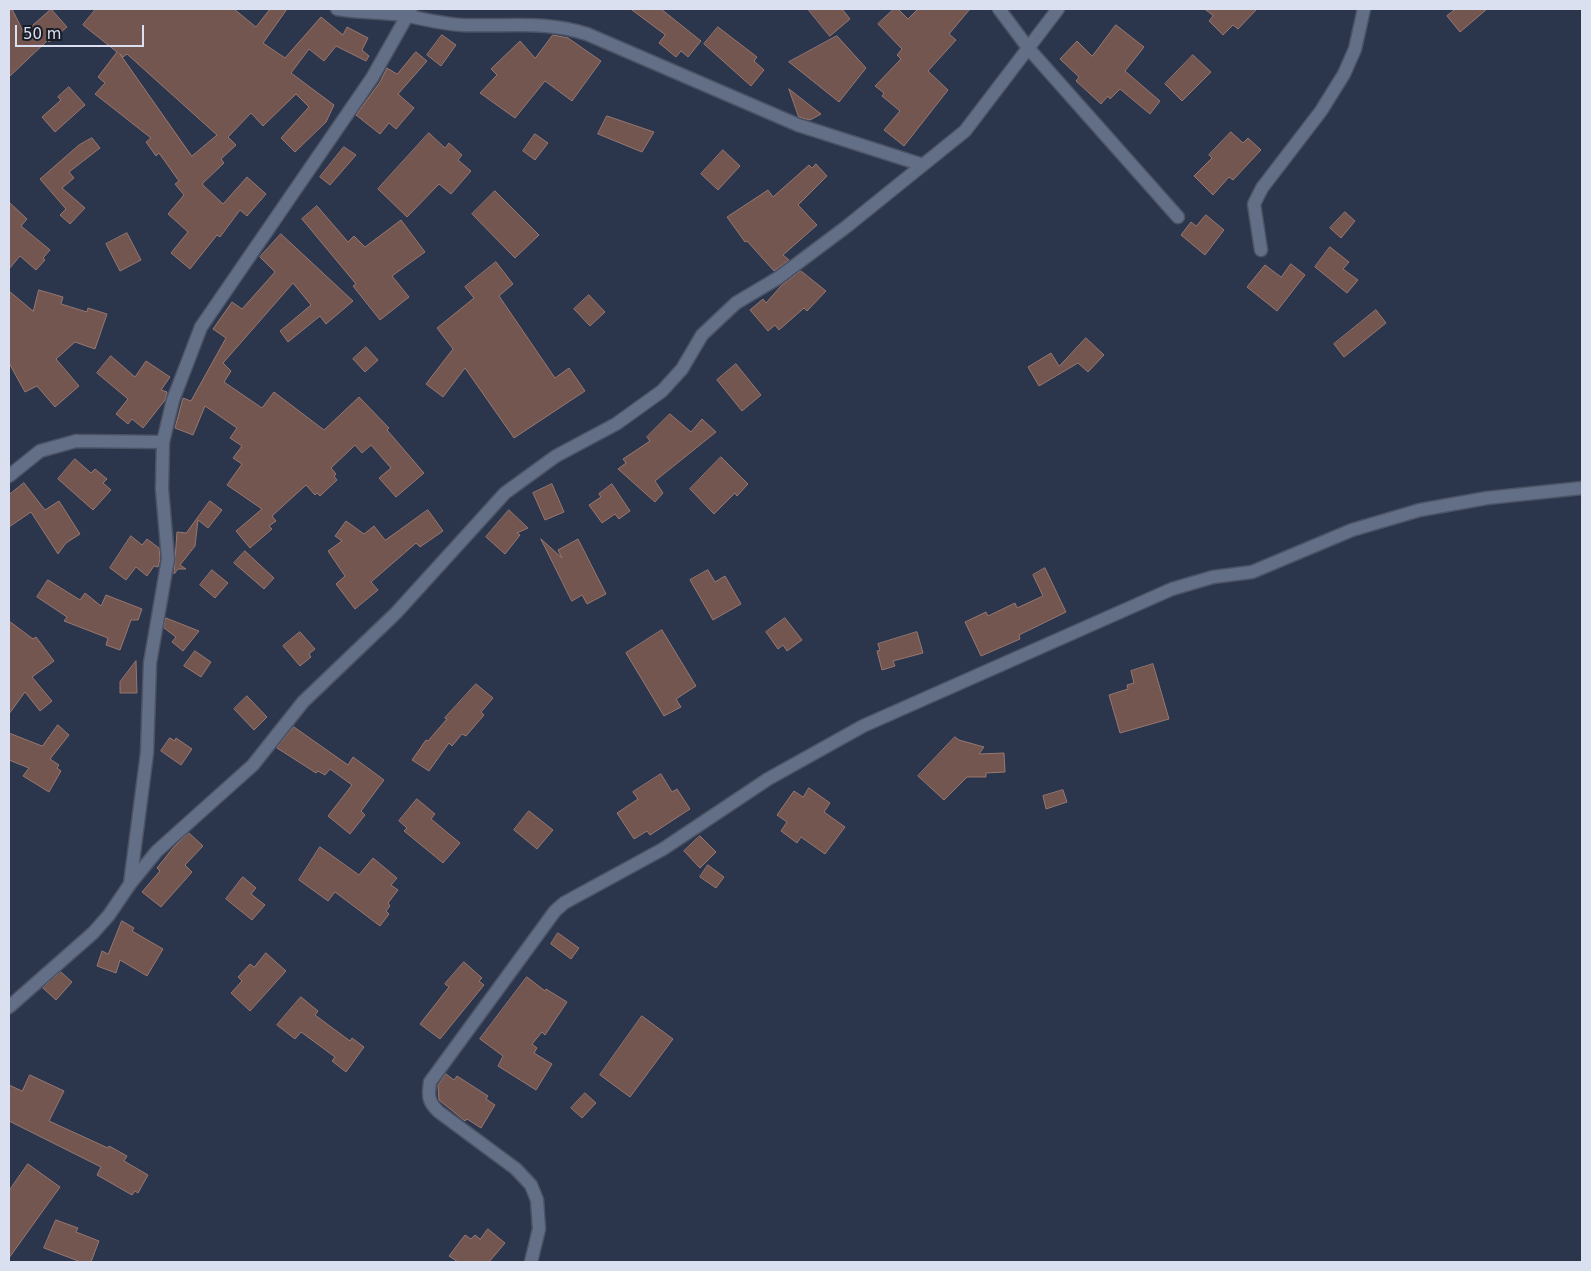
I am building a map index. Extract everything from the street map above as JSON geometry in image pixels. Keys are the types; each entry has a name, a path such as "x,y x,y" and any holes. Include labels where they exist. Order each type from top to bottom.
{"street":[{"path":"337,9 410,12 442,24 564,26 588,34 798,125 923,165"},
{"path":"998,9 1029,49 1178,217"},
{"path":"9,1007 92,933 109,915 130,884 157,851 253,765 303,702 396,613 505,493 556,456 616,424 662,391 682,369 702,335 736,303 778,278 846,227 965,131 1058,9"},
{"path":"1261,250 1254,204 1262,188 1321,111 1344,74 1355,49 1364,9"},
{"path":"130,884 148,753 150,663 168,559 162,489 163,442 173,400 201,328 372,78 410,12"},
{"path":"9,476 40,451 76,441 163,442"},
{"path":"531,1262 539,1229 537,1200 531,1185 516,1169 439,1112 430,1104 428,1094 430,1082 555,911 564,903 648,858 768,780 863,726 1172,589 1212,577 1252,572 1352,530 1420,510 1487,498 1582,488"}],"building":[{"path":"9,9 12,9 24,33 51,9 67,27 49,42 48,40 9,77"},
{"path":"96,9 234,9 256,27 270,9 287,9 263,43 285,58 321,17 343,35 347,27 368,38 362,50 369,56 366,61 336,46 324,61 309,49 291,73 334,105 326,122 295,152 281,138 309,107 296,94 263,126 251,113 228,137 236,145 221,159 224,163 202,184 223,204 247,177 266,194 247,216 240,210 220,237 217,235 190,269 171,253 188,232 168,214 184,195 175,184 179,181 159,153 156,156 146,142 151,138 95,94 105,83 98,77 117,52 83,25","holes":["120,54 123,57 127,54 217,135 192,156"]},
{"path":"631,9 661,9 701,41 688,57 681,51 676,57 659,43 665,35"},
{"path":"808,9 842,9 850,19 830,36"},
{"path":"894,9 898,9 908,19 918,9 970,9 949,34 956,40 928,71 948,90 904,146 884,130 900,111 882,96 884,93 875,86 901,59 897,55 902,49 878,24"},
{"path":"1205,9 1257,9 1238,29 1233,25 1223,35 1209,21 1213,16"},
{"path":"1456,9 1487,9 1460,32 1447,16"},
{"path":"1116,25 1144,47 1125,71 1160,101 1150,114 1120,89 1110,99 1108,96 1101,104 1076,81 1079,77 1060,59 1077,41 1092,56"},
{"path":"718,27 757,57 754,61 764,70 751,86 704,44"},
{"path":"442,35 456,45 441,66 427,55"},
{"path":"553,35 568,38 601,61 572,101 545,81 515,118 480,93 497,75 491,69 520,41 535,58"},
{"path":"837,36 866,68 839,102 789,62"},
{"path":"416,52 427,61 398,94 414,108 396,129 389,123 380,134 356,115 380,82 387,68 397,74"},
{"path":"1193,55 1211,72 1182,101 1165,84"},
{"path":"69,87 85,105 55,132 42,117 61,100 58,97"},
{"path":"789,89 821,114 810,120 799,117"},
{"path":"607,116 654,132 642,152 598,134"},
{"path":"1231,132 1243,143 1248,138 1261,150 1233,180 1229,177 1213,195 1194,176 1212,158 1209,155"},
{"path":"429,133 445,148 449,143 462,155 458,160 471,171 451,194 439,184 407,217 378,189"},
{"path":"535,134 548,143 535,160 523,151"},
{"path":"92,138 100,148 69,172 74,178 62,188 85,208 70,224 60,215 66,209 40,179 79,145"},
{"path":"344,147 356,155 330,185 320,177"},
{"path":"723,150 740,166 718,190 701,174"},
{"path":"816,164 827,176 798,205 817,225 783,255 789,260 774,271 747,241 745,242 727,217 768,190 773,197 809,165 812,168"},
{"path":"495,191 539,235 515,258 472,214"},
{"path":"9,202 27,219 21,226 50,250 43,258 45,260 36,270 20,256 9,269"},
{"path":"317,206 348,242 354,236 365,247 401,220 425,252 392,276 409,297 380,320 353,286 356,284 302,219"},
{"path":"1345,212 1355,221 1341,238 1330,228"},
{"path":"1206,215 1224,230 1205,255 1181,235 1191,222 1196,226"},
{"path":"127,233 141,260 120,271 106,244"},
{"path":"281,234 353,301 326,324 320,316 288,342 280,331 311,305 293,283 223,363 231,371 224,382 262,408 274,392 324,430 359,397 389,428 387,430 424,473 396,497 379,478 391,468 371,445 362,453 355,445 331,468 336,474 334,476 337,480 320,496 317,493 315,495 306,485 272,516 276,521 269,526 272,529 250,548 236,531 262,509 227,485 242,464 233,458 242,446 230,438 237,428 205,406 193,435 175,428 183,398 191,401 226,338 213,329 232,302 242,309 275,272 260,257"},
{"path":"1330,247 1349,262 1343,269 1358,280 1347,293 1315,267"},
{"path":"496,262 513,284 499,296 555,378 569,368 585,391 514,438 465,368 443,397 426,384 453,349 437,328 474,298 465,287"},
{"path":"1291,264 1305,275 1277,311 1247,287 1265,265 1281,277"},
{"path":"801,271 826,291 807,311 804,308 779,330 775,325 768,331 750,310 763,299 766,303 781,286"},
{"path":"39,290 63,297 61,304 87,312 88,308 107,314 95,349 75,342 56,359 79,386 55,407 37,386 25,392 9,363 9,291 33,311"},
{"path":"589,295 605,312 590,326 574,309"},
{"path":"1376,310 1386,323 1344,357 1334,344"},
{"path":"1086,338 1104,355 1088,372 1078,363 1039,386 1028,367 1051,353 1059,366"},
{"path":"366,347 378,360 365,372 353,359"},
{"path":"111,356 135,377 146,361 170,377 161,390 167,392 165,400 143,428 132,419 128,424 116,414 128,399 97,373"},
{"path":"736,364 761,395 742,411 717,380"},
{"path":"670,414 691,432 702,419 716,432 655,481 663,493 655,502 618,469 626,463 623,459 650,441 647,437"},
{"path":"721,457 748,484 737,496 735,493 714,514 690,489"},
{"path":"75,459 91,473 95,469 107,479 103,483 111,490 93,510 58,479"},
{"path":"24,483 45,510 59,501 80,534 66,543 58,554 31,512 9,527 9,495"},
{"path":"552,484 564,512 545,520 533,493"},
{"path":"612,484 630,511 619,519 615,514 602,523 589,505 601,497 599,494"},
{"path":"210,501 222,510 208,528 198,520 195,546 180,565 186,569 178,569 174,574 177,532 186,533"},
{"path":"428,510 443,531 420,547 416,543 371,582 378,590 355,609 336,584 345,576 328,551 342,541 335,536 346,521 364,534 374,526 385,540"},
{"path":"509,510 528,528 517,533 520,535 505,554 486,537"},
{"path":"131,536 142,545 147,539 159,548 160,559 158,567 154,566 147,576 136,567 126,580 110,568"},
{"path":"541,539 562,558 558,550 578,539 606,594 587,604 582,595 572,601"},
{"path":"245,551 274,578 264,589 234,563"},
{"path":"1045,568 1066,612 1019,635 1020,639 981,656 965,622 986,612 988,616 1015,603 1017,608 1043,596 1033,575"},
{"path":"212,570 228,583 215,598 200,585"},
{"path":"708,570 715,582 725,576 741,604 713,620 690,580"},
{"path":"48,580 80,600 85,593 101,606 106,595 142,609 138,620 131,620 120,650 106,645 108,638 64,621 67,617 37,597"},
{"path":"166,618 199,631 183,651 172,642 176,637 164,628"},
{"path":"785,618 802,640 787,651 783,645 778,649 766,632"},
{"path":"9,621 33,639 36,637 54,661 32,677 52,701 40,711 25,692 9,714"},
{"path":"662,630 696,686 676,699 681,707 664,716 626,653"},
{"path":"300,632 315,649 309,654 311,657 300,666 283,646"},
{"path":"917,632 923,653 893,661 895,666 882,670 877,651 880,650 878,644"},
{"path":"195,651 211,662 201,677 184,666"},
{"path":"136,661 137,693 120,693 120,682"},
{"path":"1153,664 1169,719 1120,733 1109,695 1128,689 1127,685 1134,683 1131,671"},
{"path":"476,684 493,698 481,712 484,715 466,736 462,734 452,746 449,743 429,771 412,760 426,740 428,741 447,719 445,718"},
{"path":"247,696 267,717 254,730 234,709"},
{"path":"58,725 69,735 50,759 59,765 57,768 61,771 49,792 23,776 29,768 9,760 9,733 42,746"},
{"path":"294,727 348,765 353,757 384,780 361,811 365,815 350,834 328,816 352,785 330,769 325,775 318,771 316,773 277,748"},
{"path":"955,737 959,740 984,747 979,754 1004,753 1005,772 986,773 986,777 967,777 944,800 918,776"},
{"path":"170,738 175,741 176,738 192,749 181,765 161,751"},
{"path":"661,774 672,792 677,789 690,809 650,835 647,831 634,839 617,813 638,799 633,792"},
{"path":"809,788 830,803 824,812 845,827 825,854 801,837 797,843 781,831 787,822 777,815 794,791 803,797"},
{"path":"1063,790 1067,802 1046,809 1043,796"},
{"path":"417,799 435,814 431,819 460,843 443,863 404,831 407,828 399,821"},
{"path":"529,811 553,830 537,849 514,830"},
{"path":"189,833 203,846 185,865 192,872 161,907 142,892 160,871 157,868 173,848"},
{"path":"700,836 716,852 700,868 684,851"},
{"path":"320,847 359,875 373,858 397,878 391,885 398,890 388,903 390,906 386,911 389,914 380,926 335,892 328,901 299,880"},
{"path":"708,865 724,877 716,888 700,877"},
{"path":"243,877 256,888 251,894 265,905 252,920 226,899"},
{"path":"122,921 134,928 132,931 163,949 147,976 120,960 116,973 97,966 102,951 108,954"},
{"path":"558,933 579,948 571,959 551,944"},
{"path":"266,953 286,971 250,1011 231,993 242,981 238,977 250,964 254,967"},
{"path":"464,962 482,978 479,981 484,985 440,1039 420,1024 449,987 445,984"},
{"path":"61,972 72,982 56,1000 43,988"},
{"path":"527,977 545,991 546,989 567,1002 545,1035 542,1032 532,1044 537,1048 534,1053 552,1064 536,1090 498,1066 503,1056 480,1039"},
{"path":"301,997 318,1011 315,1015 350,1041 352,1038 364,1047 346,1072 332,1061 335,1057 301,1032 295,1039 277,1025"},
{"path":"642,1016 673,1039 630,1097 600,1075"},
{"path":"446,1074 454,1080 457,1076 488,1096 486,1099 495,1105 481,1128 467,1119 465,1121 439,1100 438,1086"},
{"path":"30,1075 64,1091 49,1121 108,1148 109,1146 127,1156 124,1161 148,1175 138,1193 135,1191 132,1195 97,1175 101,1167 9,1121 9,1085 22,1091"},
{"path":"585,1093 596,1103 582,1118 571,1108"},
{"path":"28,1164 60,1187 9,1258 9,1191"},
{"path":"56,1220 78,1228 76,1232 99,1241 91,1262 81,1262 44,1248"},
{"path":"488,1229 505,1243 489,1262 458,1262 449,1256 465,1235 471,1239 475,1235 480,1239"}]}
